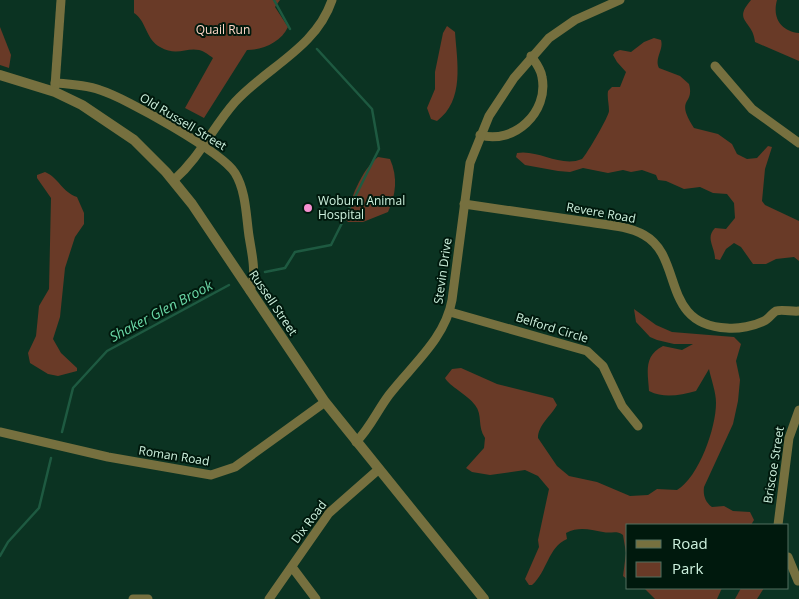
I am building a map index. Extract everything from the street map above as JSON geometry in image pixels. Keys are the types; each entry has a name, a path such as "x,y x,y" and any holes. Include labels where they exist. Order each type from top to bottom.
{"street":[{"path":"55,87 61,0"},
{"path":"174,180 190,166 205,147 222,119 238,100 305,42 320,24 332,0"},
{"path":"591,0 595,9"},
{"name":"Stevin Drive","path":"356,442 368,430 388,397 429,347 450,312 470,163 480,135 502,95 531,56 560,29 595,9 620,0"},
{"path":"480,135 495,138 505,136 522,127 533,116 539,104 543,82 540,71 531,56"},
{"path":"715,66 752,109 799,143"},
{"name":"Russell Street","path":"0,75 55,87 115,126 144,149 174,180 325,402 484,599"},
{"name":"Old Russell Street","path":"55,87 87,87 108,93 205,147 228,165 238,179 242,189 254,271 250,291"},
{"name":"Revere Road","path":"464,204 611,226 639,232 659,248 674,289 682,304 697,318 713,326 737,328 761,322 777,311 799,311"},
{"name":"Belford Circle","path":"450,312 587,351 604,366 622,406 638,426"},
{"name":"Roman Road","path":"0,432 99,456 211,475 235,467 325,402"},
{"name":"Briscoe Street","path":"778,524 789,438 799,410"},
{"name":"Dix Road","path":"269,599 329,513 378,469"},
{"path":"789,559 798,581"},
{"path":"292,567 316,599"},
{"path":"133,599 148,599"}],"green space":[{"name":"Quail Run","path":"134,0 280,0 275,7 288,27 281,37 271,44 259,49 247,50 204,118 185,108 213,58 199,50 176,52 166,50 155,44 141,20 134,13"},
{"path":"751,0 777,0 776,12 779,22 787,30 799,33 799,61 755,42 751,29 743,17 743,13"},
{"path":"447,26 455,32 458,68 456,92 446,112 437,121 431,119 427,108 435,89 435,72 443,33"},
{"path":"0,27 11,55 9,68 0,65"},
{"path":"654,38 661,40 662,44 658,61 659,68 680,76 689,84 690,96 685,106 688,118 694,128 718,134 732,144 737,154 747,159 757,158 768,146 772,147 765,169 762,201 765,205 799,221 799,261 794,257 776,259 766,264 753,264 741,247 734,243 726,249 720,260 715,259 711,239 712,232 715,228 726,229 735,218 734,203 727,194 713,193 700,187 684,189 666,181 658,180 656,175 642,170 631,172 623,170 608,173 583,168 570,172 558,171 525,165 516,157 517,153 525,152 566,161 582,159 608,114 608,91 612,87 620,87 626,72 613,55 620,50 631,52 644,42"},
{"path":"378,157 390,159 393,166 395,186 388,212 363,222 348,222 346,220 348,212 357,186 372,162"},
{"path":"45,172 68,192 77,197 84,213 84,224 75,237 65,268 60,317 53,339 61,353 77,368 77,371 58,376 48,374 30,363 28,353 36,336 39,306 49,289 51,198 37,178 37,175"},
{"path":"634,309 656,325 672,332 734,337 741,344 736,361 740,380 733,424 704,487 704,493 706,501 712,507 724,506 733,511 750,512 754,520 752,524 626,524 626,553 623,535 618,533 585,529 571,531 566,533 567,539 556,548 537,580 532,585 529,585 525,579 539,547 538,540 549,489 538,476 525,470 490,475 472,472 466,468 484,448 485,438 481,429 479,413 475,405 445,378 452,369 461,368 497,384 553,398 557,405 542,425 538,438 557,466 569,476 597,482 630,496 648,495 657,489 677,490 685,484 699,463 713,425 716,403 709,369 696,391 667,396 649,391 648,366 652,355 663,346 682,350 693,344 674,344 657,340 650,337 636,322"},
{"path":"626,553 626,578 623,576"},
{"path":"645,589 722,589 717,599 655,599"},
{"path":"740,589 763,589 757,599 735,599"}],"waterway":[{"name":"Shaker Glen Brook","path":"274,0 290,29"},
{"name":"Shaker Glen Brook","path":"265,272 285,268 295,252 331,245 379,149 372,109 317,49"},
{"name":"Shaker Glen Brook","path":"62,432 73,388 107,351 229,285"},
{"name":"Shaker Glen Brook","path":"0,556 8,542 39,508 51,458"}],"place":[{"name":"Woburn Animal Hospital","path":"308,208"}]}
